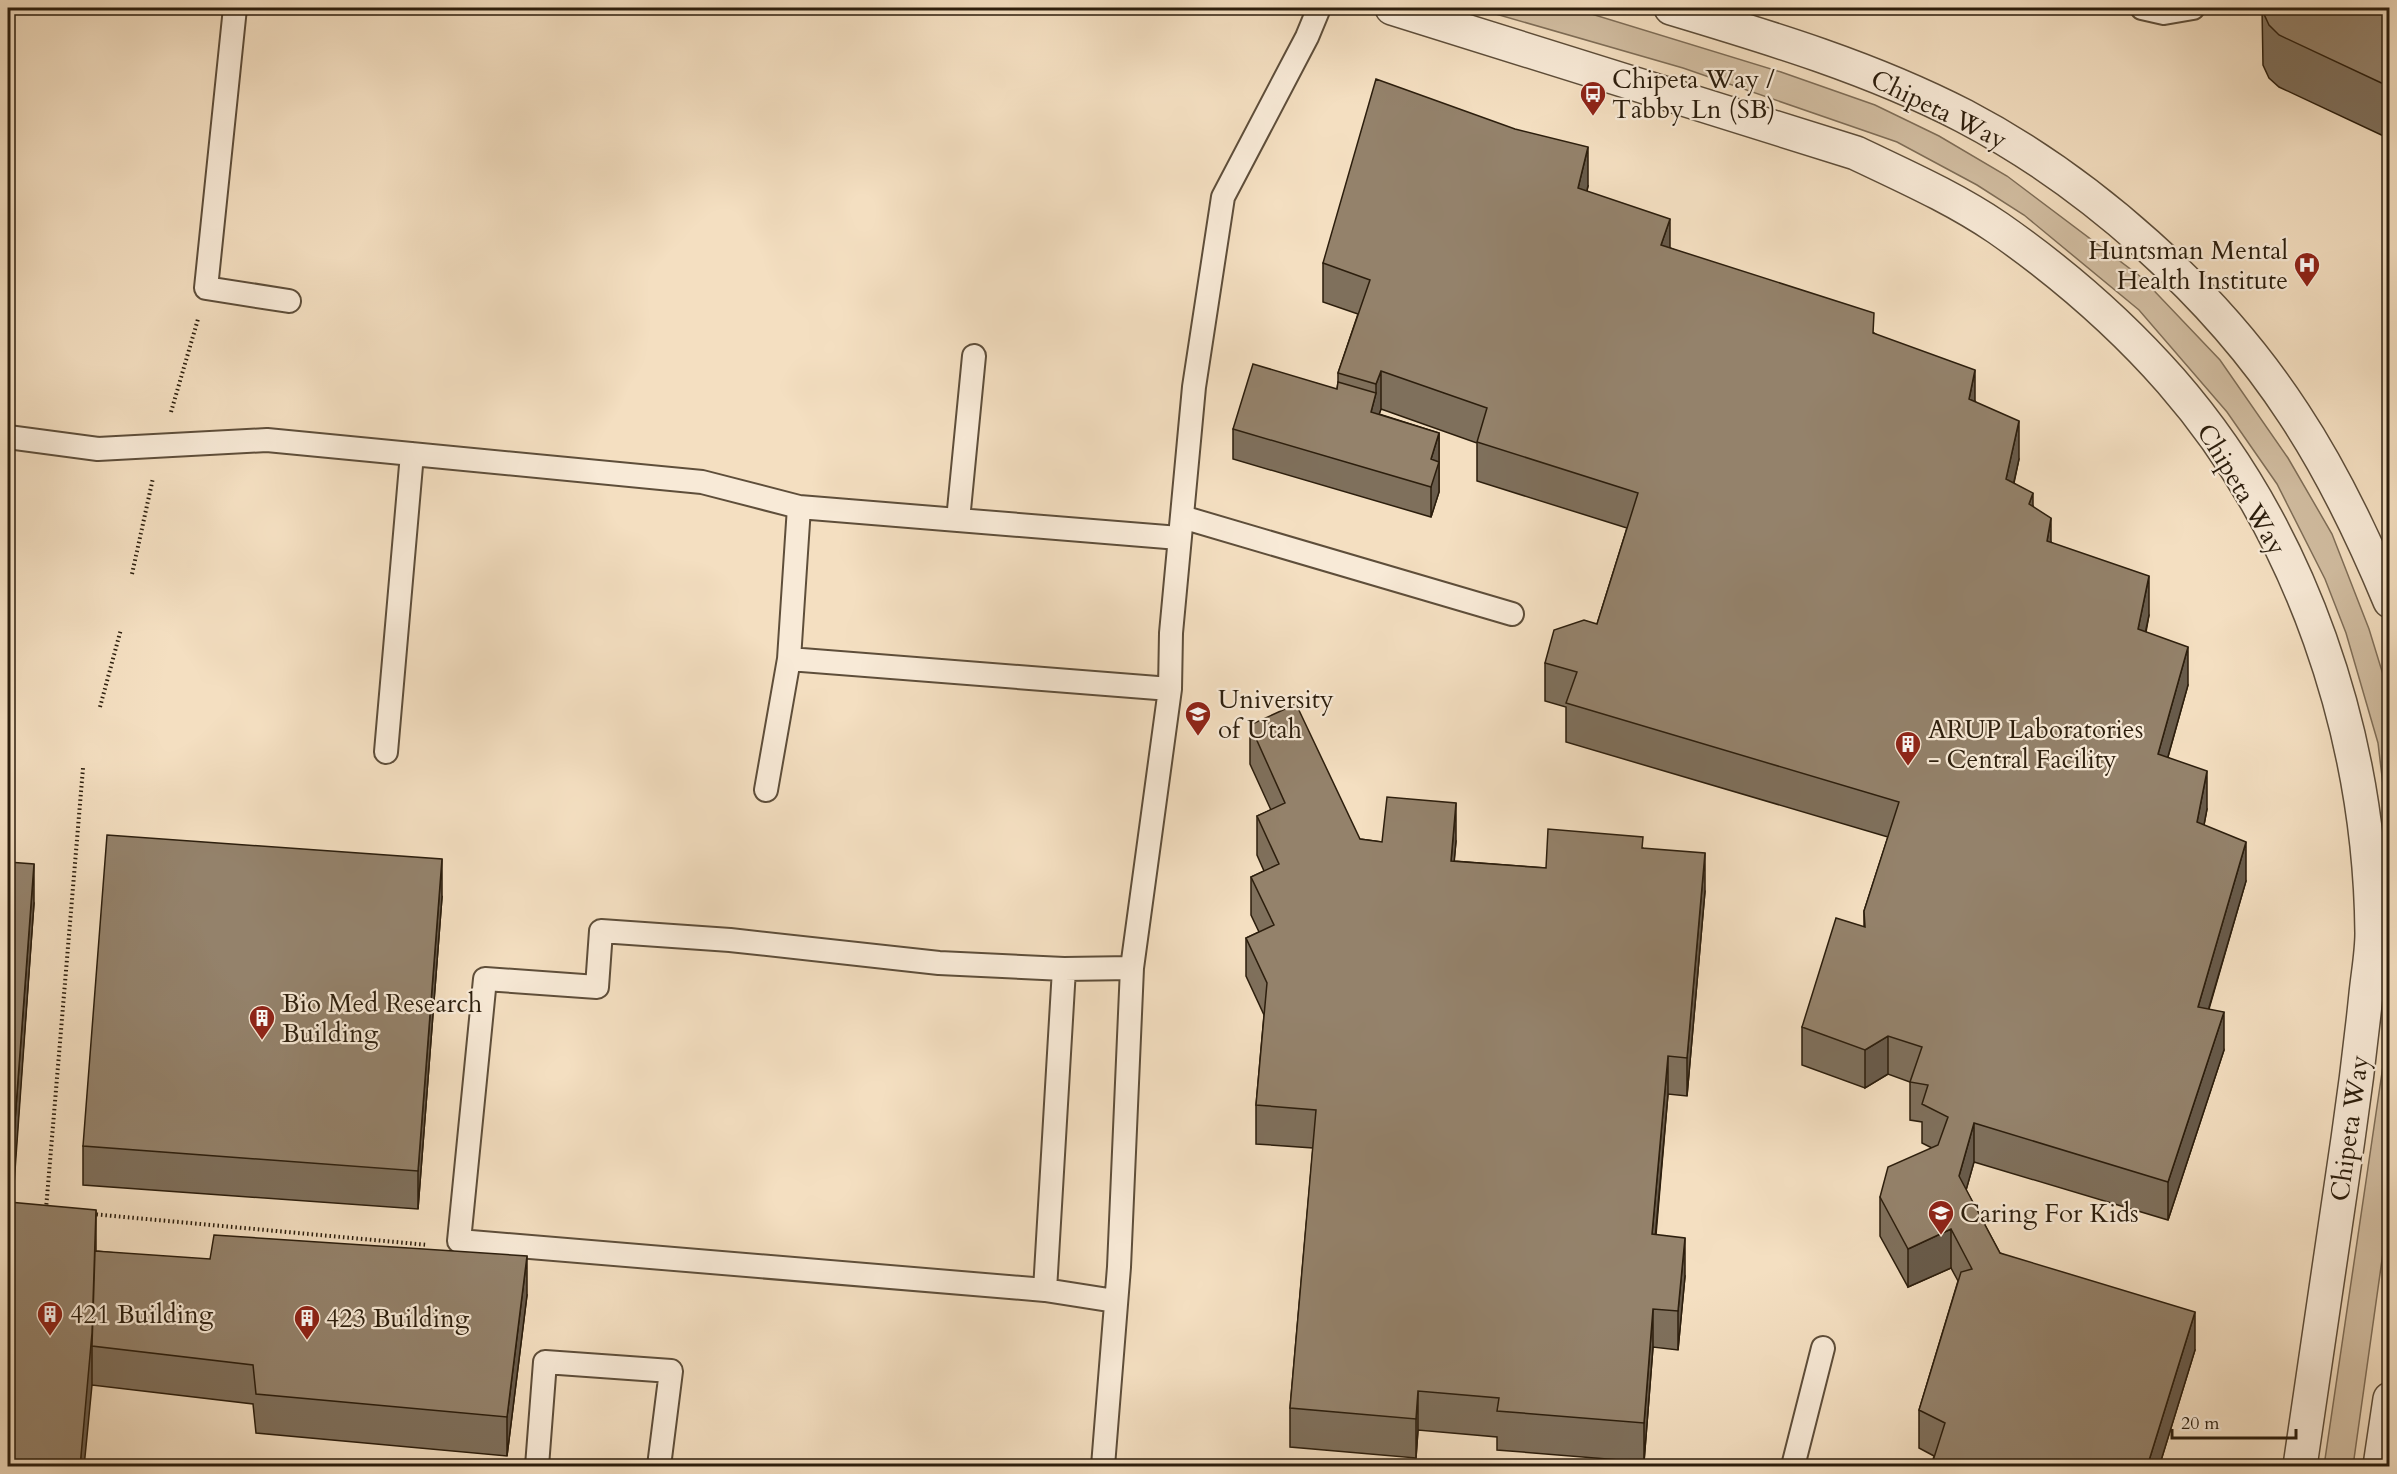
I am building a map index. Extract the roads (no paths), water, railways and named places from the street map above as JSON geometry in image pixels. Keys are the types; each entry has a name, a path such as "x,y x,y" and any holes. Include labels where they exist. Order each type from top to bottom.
{"street":[{"name":"Chipeta Way","path":"1392,8 1856,153 1926,186 1995,226 2060,274 2119,327 2172,382 2218,443 2260,507 2292,571 2319,638 2344,715 2361,805 2368,864 2372,937 2360,1054 2300,1467"},
{"name":"Chipeta Way","path":"1671,8 1822,55 1964,116 2026,153 2089,197 2146,243 2199,296 2227,328 2294,413 2331,475 2361,533 2390,601"},
{"path":"2380,1467 2390,1399"}],"lane":[{"path":"235,8 206,288 289,301"},
{"path":"1102,1467 1115,1301 1132,968 1170,689 1171,633 1194,387 1223,197 1307,37 1319,8"},
{"path":"2142,8 2164,13 2193,8"},
{"path":"958,520 974,356"},
{"path":"8,437 98,449 267,440 702,482 799,507 958,520 1181,528 1512,614"},
{"path":"386,752 412,454"},
{"path":"766,790 789,658 799,507"},
{"path":"789,658 1170,689"},
{"path":"1115,1301 1045,1290 459,1241 485,979 597,987 601,931 730,940 939,963 1064,969 1132,968"},
{"path":"1045,1290 1064,969"},
{"path":"1793,1467 1823,1348"},
{"path":"537,1467 545,1362 671,1371 659,1467"}],"place":[{"name":"Chipeta Way / Tabby Ln (SB)","path":"1593,117"},
{"name":"Huntsman Mental Health Institute","path":"2307,288"},
{"name":"University of Utah","path":"1198,737"},
{"name":"ARUP Laboratories - Central Facility","path":"1908,767"},
{"name":"Bio Med Research Building","path":"262,1041"},
{"name":"Caring For Kids","path":"1941,1236"},
{"name":"421 Building","path":"50,1337"},
{"name":"423 Building","path":"307,1341"}]}
